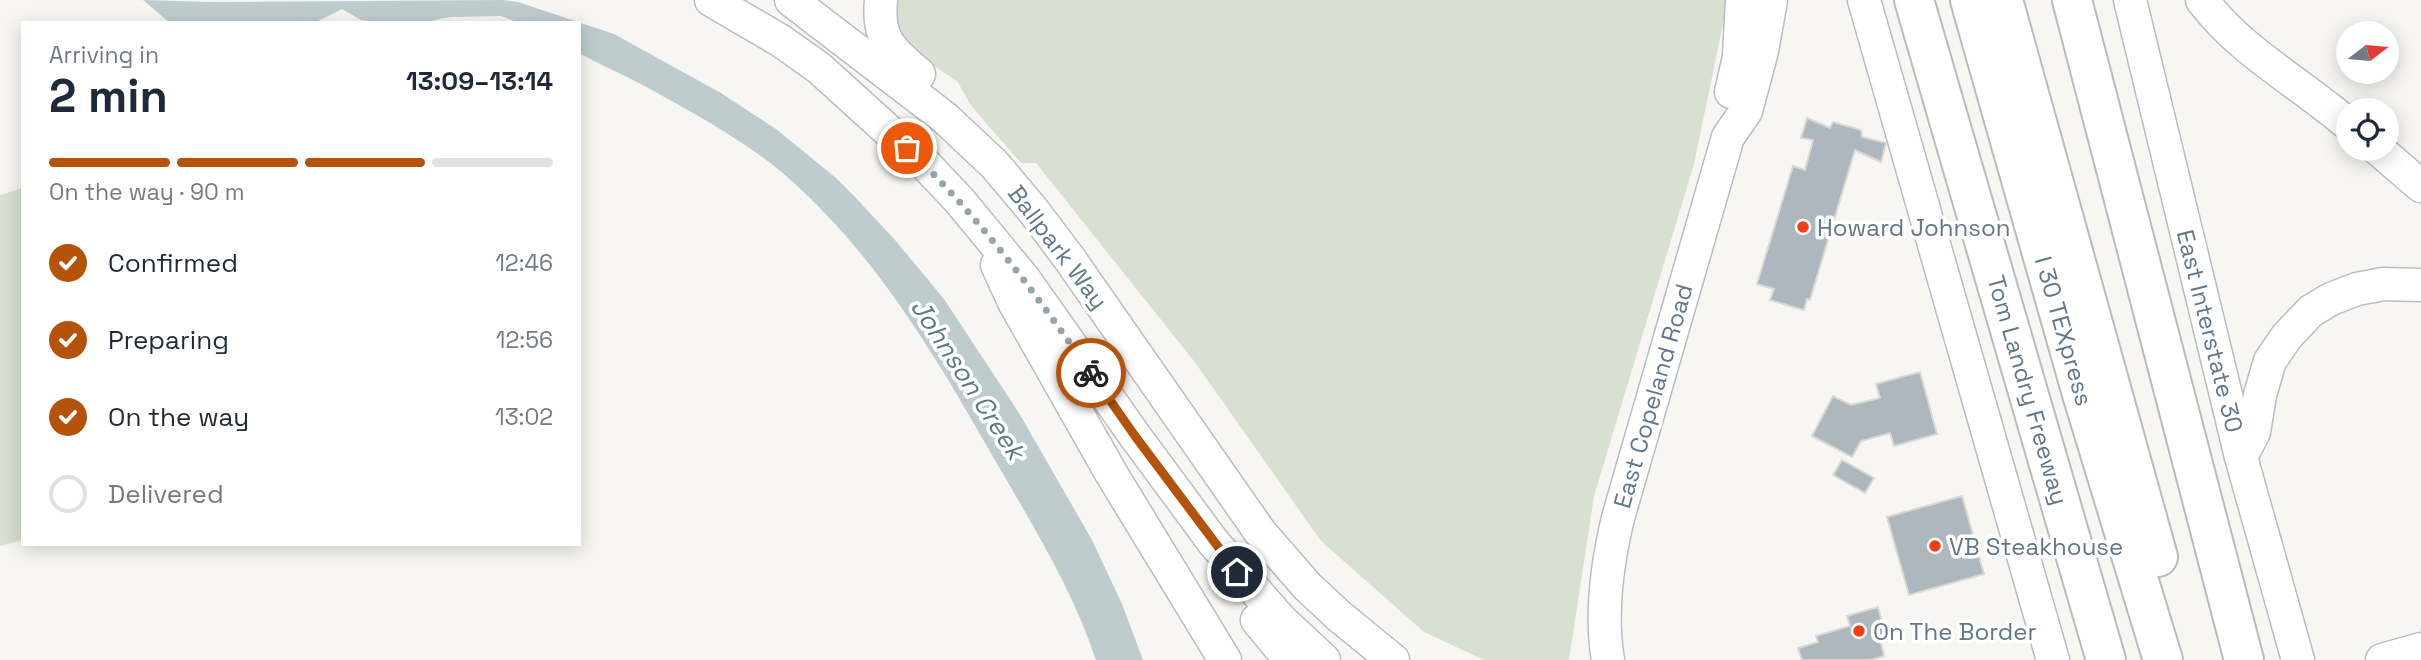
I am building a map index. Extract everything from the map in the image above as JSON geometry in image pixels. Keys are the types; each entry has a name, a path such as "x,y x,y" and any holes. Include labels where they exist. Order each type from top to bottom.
{"highway":[{"name":"Tom Landry Freeway","path":"1914,0 2106,660"},
{"path":"1954,0 2145,660"},
{"path":"2072,0 2244,660"},
{"name":"I 30 TEXpress","path":"1995,2 2086,407 2163,660"},
{"name":"I 30 TEXpress","path":"1995,2 2189,660"}],"main road":[{"name":"Ballpark Way","path":"711,0 806,58 925,164 978,222 1041,301 1135,436 1237,572 1281,620 1324,660"},
{"name":"Ballpark Way","path":"791,0 829,18 994,164 1039,218 1260,532 1307,586 1393,660"},
{"path":"806,58 829,18 866,0"},
{"path":"881,0 881,26 890,50 938,91 945,118"},
{"name":"East Copeland Road","path":"1608,660 1605,606 1611,545 1728,137 1728,105 1739,57 1742,0"},
{"name":"East Copeland Road","path":"1728,137 1746,111 1762,51 1771,0"},
{"path":"1864,0 2053,660"},
{"name":"East Interstate 30","path":"2130,0 2241,457 2298,660"},
{"path":"2202,0 2216,19 2286,77 2336,113"},
{"path":"2392,161 2421,186"},
{"path":"978,222 1014,302 1111,473 1225,660"},
{"path":"2241,457 2254,432 2260,395 2270,361 2287,336 2311,311 2331,299 2357,289 2383,284 2421,285"},
{"path":"1135,436 1167,498 1191,534 1217,571 1290,660"},
{"path":"2382,660 2421,649"}],"shaded area":[{"path":"894,0 1728,0 1694,164 1594,496 1569,660 1484,660 1424,632 1321,541 1194,361 1036,163 1021,163 972,107 957,81 934,66 922,62 896,30"},
{"path":"21,189 21,541 0,546 0,195"}],"water":[{"path":"143,0 502,0 518,2 575,21 514,21 501,16 450,17 430,21 370,21 361,20 342,9 318,21 168,21"},
{"name":"Johnson Creek","path":"581,23 614,34 721,93 776,129 836,178 895,240 944,299 1019,413 1092,540 1122,604 1143,660 1096,660 1076,609 1051,559 973,423 902,309 848,238 784,174 719,128 581,54"}],"building":[{"name":"Howard Johnson","path":"1807,118 1830,128 1833,122 1861,130 1862,137 1886,143 1881,162 1855,150 1810,300 1807,299 1804,310 1770,300 1774,289 1757,284 1793,166 1805,170 1813,140 1801,138"},
{"path":"1920,372 1937,434 1894,446 1890,433 1861,441 1852,457 1812,436 1833,396 1851,405 1880,398 1876,384"},
{"path":"1842,460 1874,478 1865,493 1833,475"},
{"name":"VB Steakhouse","path":"1962,496 1984,574 1909,595 1887,517"},
{"name":"On The Border","path":"1878,607 1887,641 1881,643 1884,656 1870,660 1802,660 1798,648 1818,642 1816,636 1850,626 1847,616"}],"way so far":[{"path":"907,148 959,200 1003,251 1091,373"}],"place":[{"name":"Howard Johnson","path":"1803,227"},
{"name":"VB Steakhouse","path":"1935,546"},
{"name":"On The Border","path":"1859,631"}],"route":[{"path":"1091,373 1237,572"}]}
